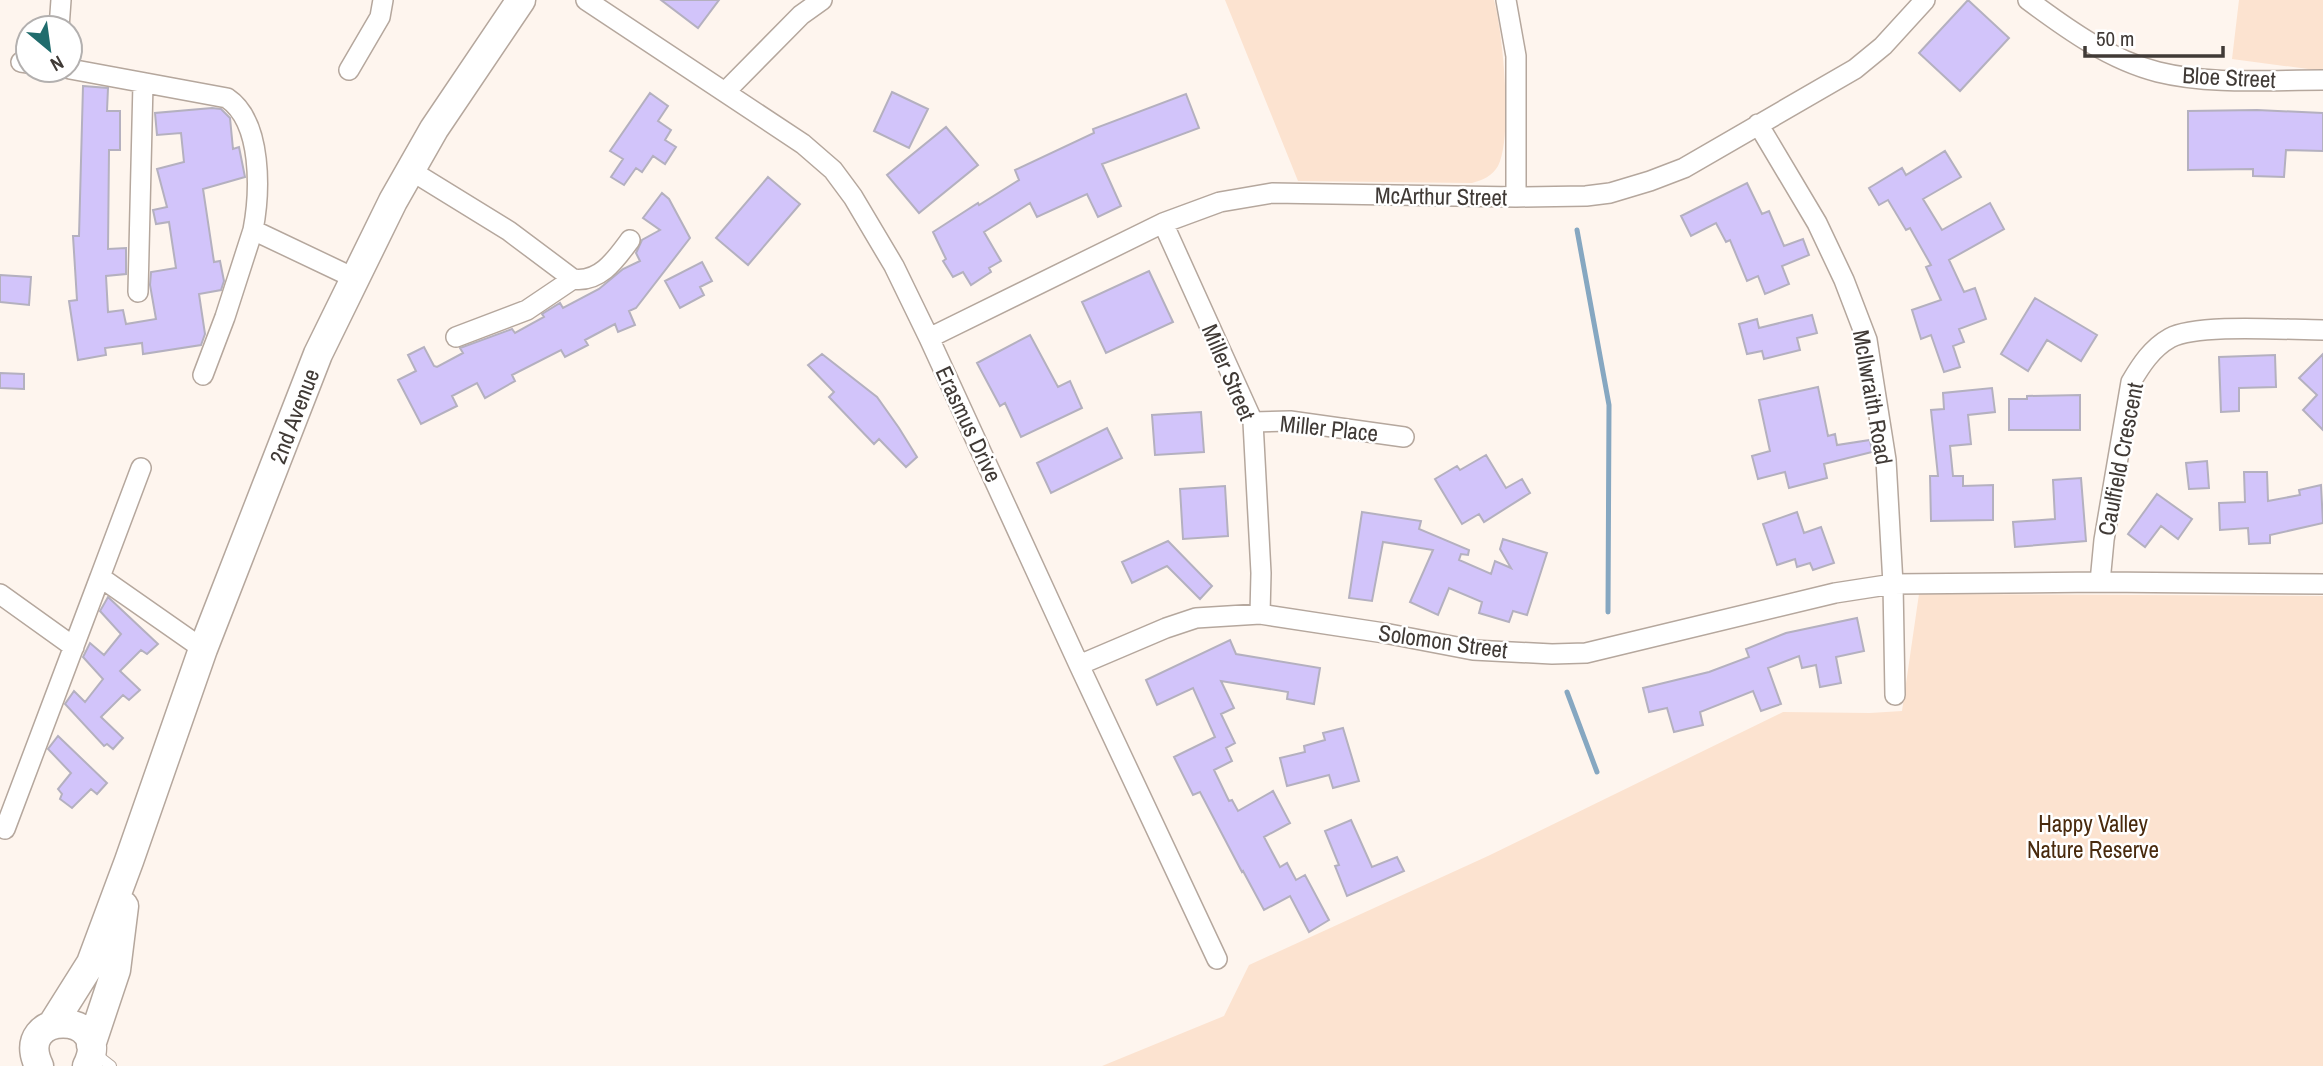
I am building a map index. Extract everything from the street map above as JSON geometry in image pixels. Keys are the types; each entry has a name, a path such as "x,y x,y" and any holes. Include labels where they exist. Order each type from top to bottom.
{"street":[{"path":"349,70 380,17 383,0"},
{"name":"2nd Avenue","path":"51,1025 91,963 130,861 203,649 318,354 410,170 479,60 521,0"},
{"name":"Erasmus Drive","path":"586,0 803,144 833,170 875,231 929,338 1217,959"},
{"path":"726,91 801,15 822,0"},
{"path":"1506,0 1516,56 1516,197"},
{"name":"McArthur Street","path":"929,338 1163,223 1220,202 1272,193 1586,196 1609,193 1650,181 1684,168 1855,69 1883,46 1924,0"},
{"name":"Bloe Street","path":"2028,0 2090,44 2155,71 2187,78 2224,80 2323,80"},
{"path":"84,72 227,98 242,111 247,122 256,161 259,201 253,230 203,375"},
{"path":"138,292 143,83"},
{"name":"McIlwraith Road","path":"1758,124 1817,223 1867,340 1885,460 1893,584 1895,695"},
{"path":"410,170 509,231 573,279 585,281 602,272 614,262 629,240"},
{"name":"Miller Street","path":"1163,223 1253,422 1261,573 1260,614"},
{"path":"253,230 354,278"},
{"path":"456,337 527,310 573,279"},
{"name":"Caulfield Crescent","path":"2100,582 2104,540 2131,383 2142,362 2170,338 2191,330 2323,330"},
{"name":"Miller Place","path":"1253,422 1290,421 1404,437"},
{"path":"5,829 141,468"},
{"path":"100,577 203,649"},
{"path":"1893,584 2323,584"},
{"name":"Solomon Street","path":"1079,665 1196,618 1260,614 1474,650 1586,653 1614,649 1835,593 1893,584"},
{"path":"0,594 74,647"},
{"name":"2nd Avenue","path":"96,1057 116,970 130,861"},
{"name":"2nd Avenue","path":"38,1066 35,1058 36,1042 45,1029 59,1023 74,1024 85,1032 96,1057"}],"green space":[{"path":"1225,0 1494,0 1501,36 1506,109 1503,152 1498,166 1487,177 1472,183 1298,181"},
{"path":"2239,0 2323,0 2323,71 2232,59"},
{"name":"Happy Valley Nature Reserve","path":"1919,594 2323,596 2323,1066 1102,1066 1224,1016 1249,965 1488,856 1783,712 1902,711"}],"building":[{"path":"661,0 719,0 698,28"},
{"path":"1968,0 2009,38 1960,91 1919,53"},
{"path":"83,86 108,88 107,111 120,111 120,150 109,150 108,249 126,248 126,274 106,276 108,312 123,310 126,324 156,319 150,285 151,272 176,268 169,222 156,224 153,210 167,207 157,169 184,162 181,133 157,135 155,113 212,108 221,109 230,118 233,149 239,147 245,177 203,189 214,262 220,261 224,281 221,290 199,294 205,334 201,345 143,354 142,343 105,348 106,355 78,360 69,301 77,300 73,236 79,236"},
{"path":"892,92 928,109 909,148 874,131"},
{"path":"650,93 668,106 658,121 671,130 665,140 676,147 665,164 653,156 642,172 636,168 624,185 611,177 623,159 610,151"},
{"path":"1186,94 1199,128 1102,164 1121,206 1098,217 1087,194 1037,217 1030,203 984,232 1001,261 989,268 991,272 971,285 963,272 953,277 943,261 946,259 933,232 1019,180 1015,170 1094,133 1093,129"},
{"path":"2188,111 2323,113 2323,151 2286,150 2284,177 2253,176 2253,169 2188,170"},
{"path":"946,127 978,165 919,213 887,175"},
{"path":"1945,151 1961,177 1923,199 1942,230 1990,203 2004,229 1949,260 1964,292 1975,288 1986,319 1959,329 1964,342 1953,346 1960,367 1944,372 1931,335 1921,339 1912,310 1941,300 1926,267 1931,265 1910,228 1906,230 1888,200 1879,205 1869,188 1902,168 1906,175"},
{"path":"768,177 800,204 748,265 716,238"},
{"path":"1747,183 1762,214 1769,211 1784,246 1803,239 1809,255 1782,266 1789,284 1765,294 1758,276 1747,281 1730,240 1726,242 1716,223 1691,236 1681,216"},
{"path":"662,193 669,199 690,238 636,308 629,311 635,325 618,332 615,324 585,340 588,345 565,357 561,350 512,375 515,381 485,398 477,383 452,396 457,406 421,424 398,380 416,371 408,355 424,347 437,367 463,353 460,348 512,329 515,333 544,317 542,314 560,303 563,308 599,289 623,269 640,261 636,253 642,240 660,230 643,218"},
{"path":"702,262 712,281 700,287 704,295 680,308 665,281"},
{"path":"1149,271 1173,322 1106,353 1082,302"},
{"path":"0,275 31,277 29,305 0,302"},
{"path":"2035,298 2097,335 2081,361 2047,340 2028,371 2001,354"},
{"path":"1812,315 1817,333 1797,338 1800,350 1764,359 1762,351 1747,354 1739,324 1757,319 1759,328"},
{"path":"1030,335 1058,387 1070,381 1082,408 1021,437 1005,403 1000,406 977,363"},
{"path":"822,354 877,397 917,457 906,467 879,439 874,444 829,397 834,392 808,365"},
{"path":"2323,354 2323,430 2303,410 2317,395 2299,378"},
{"path":"2275,355 2276,387 2239,388 2239,411 2221,412 2219,357"},
{"path":"0,373 24,374 24,389 0,388"},
{"path":"1818,387 1828,436 1835,434 1837,445 1870,440 1872,452 1824,464 1827,478 1789,488 1785,472 1758,479 1752,456 1770,451 1759,400"},
{"path":"1992,388 1995,412 1968,415 1971,444 1950,446 1953,476 1963,476 1963,486 1993,485 1993,520 1931,521 1930,476 1938,476 1931,410 1944,409 1943,393"},
{"path":"2080,395 2080,430 2009,430 2009,399"},
{"path":"1201,412 1204,452 1155,455 1152,415"},
{"path":"1107,428 1122,458 1051,493 1037,463"},
{"path":"1486,455 1506,488 1522,479 1530,493 1484,522 1479,514 1462,524 1435,479 1457,466 1460,470"},
{"path":"2207,461 2209,488 2189,489 2186,463"},
{"path":"2244,472 2267,472 2268,501 2300,495 2299,490 2321,485 2323,523 2270,535 2270,543 2249,544 2248,528 2220,530 2219,503 2245,502"},
{"path":"2081,478 2086,541 2015,547 2013,522 2055,519 2053,480"},
{"path":"1225,486 1228,536 1183,539 1180,489"},
{"path":"2157,494 2192,519 2178,539 2161,526 2145,547 2128,534"},
{"path":"1362,512 1421,521 1419,529 1469,550 1468,555 1461,554 1459,560 1491,574 1495,561 1511,568 1500,549 1503,539 1547,553 1527,615 1513,611 1509,622 1479,613 1482,602 1449,588 1438,615 1410,602 1433,550 1383,542 1372,601 1349,598"},
{"path":"1797,512 1804,533 1821,527 1834,563 1813,570 1810,563 1797,567 1795,559 1777,565 1763,524"},
{"path":"1168,541 1212,586 1200,599 1167,566 1132,583 1122,562"},
{"path":"108,597 158,644 147,654 141,650 120,671 140,690 129,700 123,695 101,717 123,738 113,749 107,744 104,746 65,704 74,691 85,702 103,679 83,657 90,643 104,655 121,634 100,611"},
{"path":"1857,618 1864,651 1836,657 1841,683 1820,687 1816,665 1802,668 1799,656 1768,668 1781,704 1761,711 1753,691 1700,712 1703,725 1674,732 1667,708 1649,712 1643,688 1709,672 1749,657 1746,649 1786,633"},
{"path":"1230,640 1236,654 1320,668 1314,704 1287,699 1288,692 1221,681 1234,708 1221,714 1235,743 1226,748 1232,761 1214,770 1229,801 1232,800 1238,811 1273,791 1290,823 1264,837 1280,867 1287,863 1296,880 1305,875 1329,920 1309,932 1290,896 1264,910 1200,792 1193,795 1174,757 1215,737 1193,688 1157,705 1146,680"},
{"path":"1343,728 1359,781 1333,788 1329,775 1287,786 1280,758 1305,752 1304,746 1325,740 1323,733"},
{"path":"58,736 107,783 97,794 91,789 72,808 60,799 62,794 58,789 71,773 48,749"},
{"path":"1351,820 1372,867 1397,857 1404,871 1347,896 1335,866 1339,865 1325,831"}],"waterway":[{"path":"1577,230 1609,405 1608,612"},
{"path":"1567,692 1597,772"}]}
